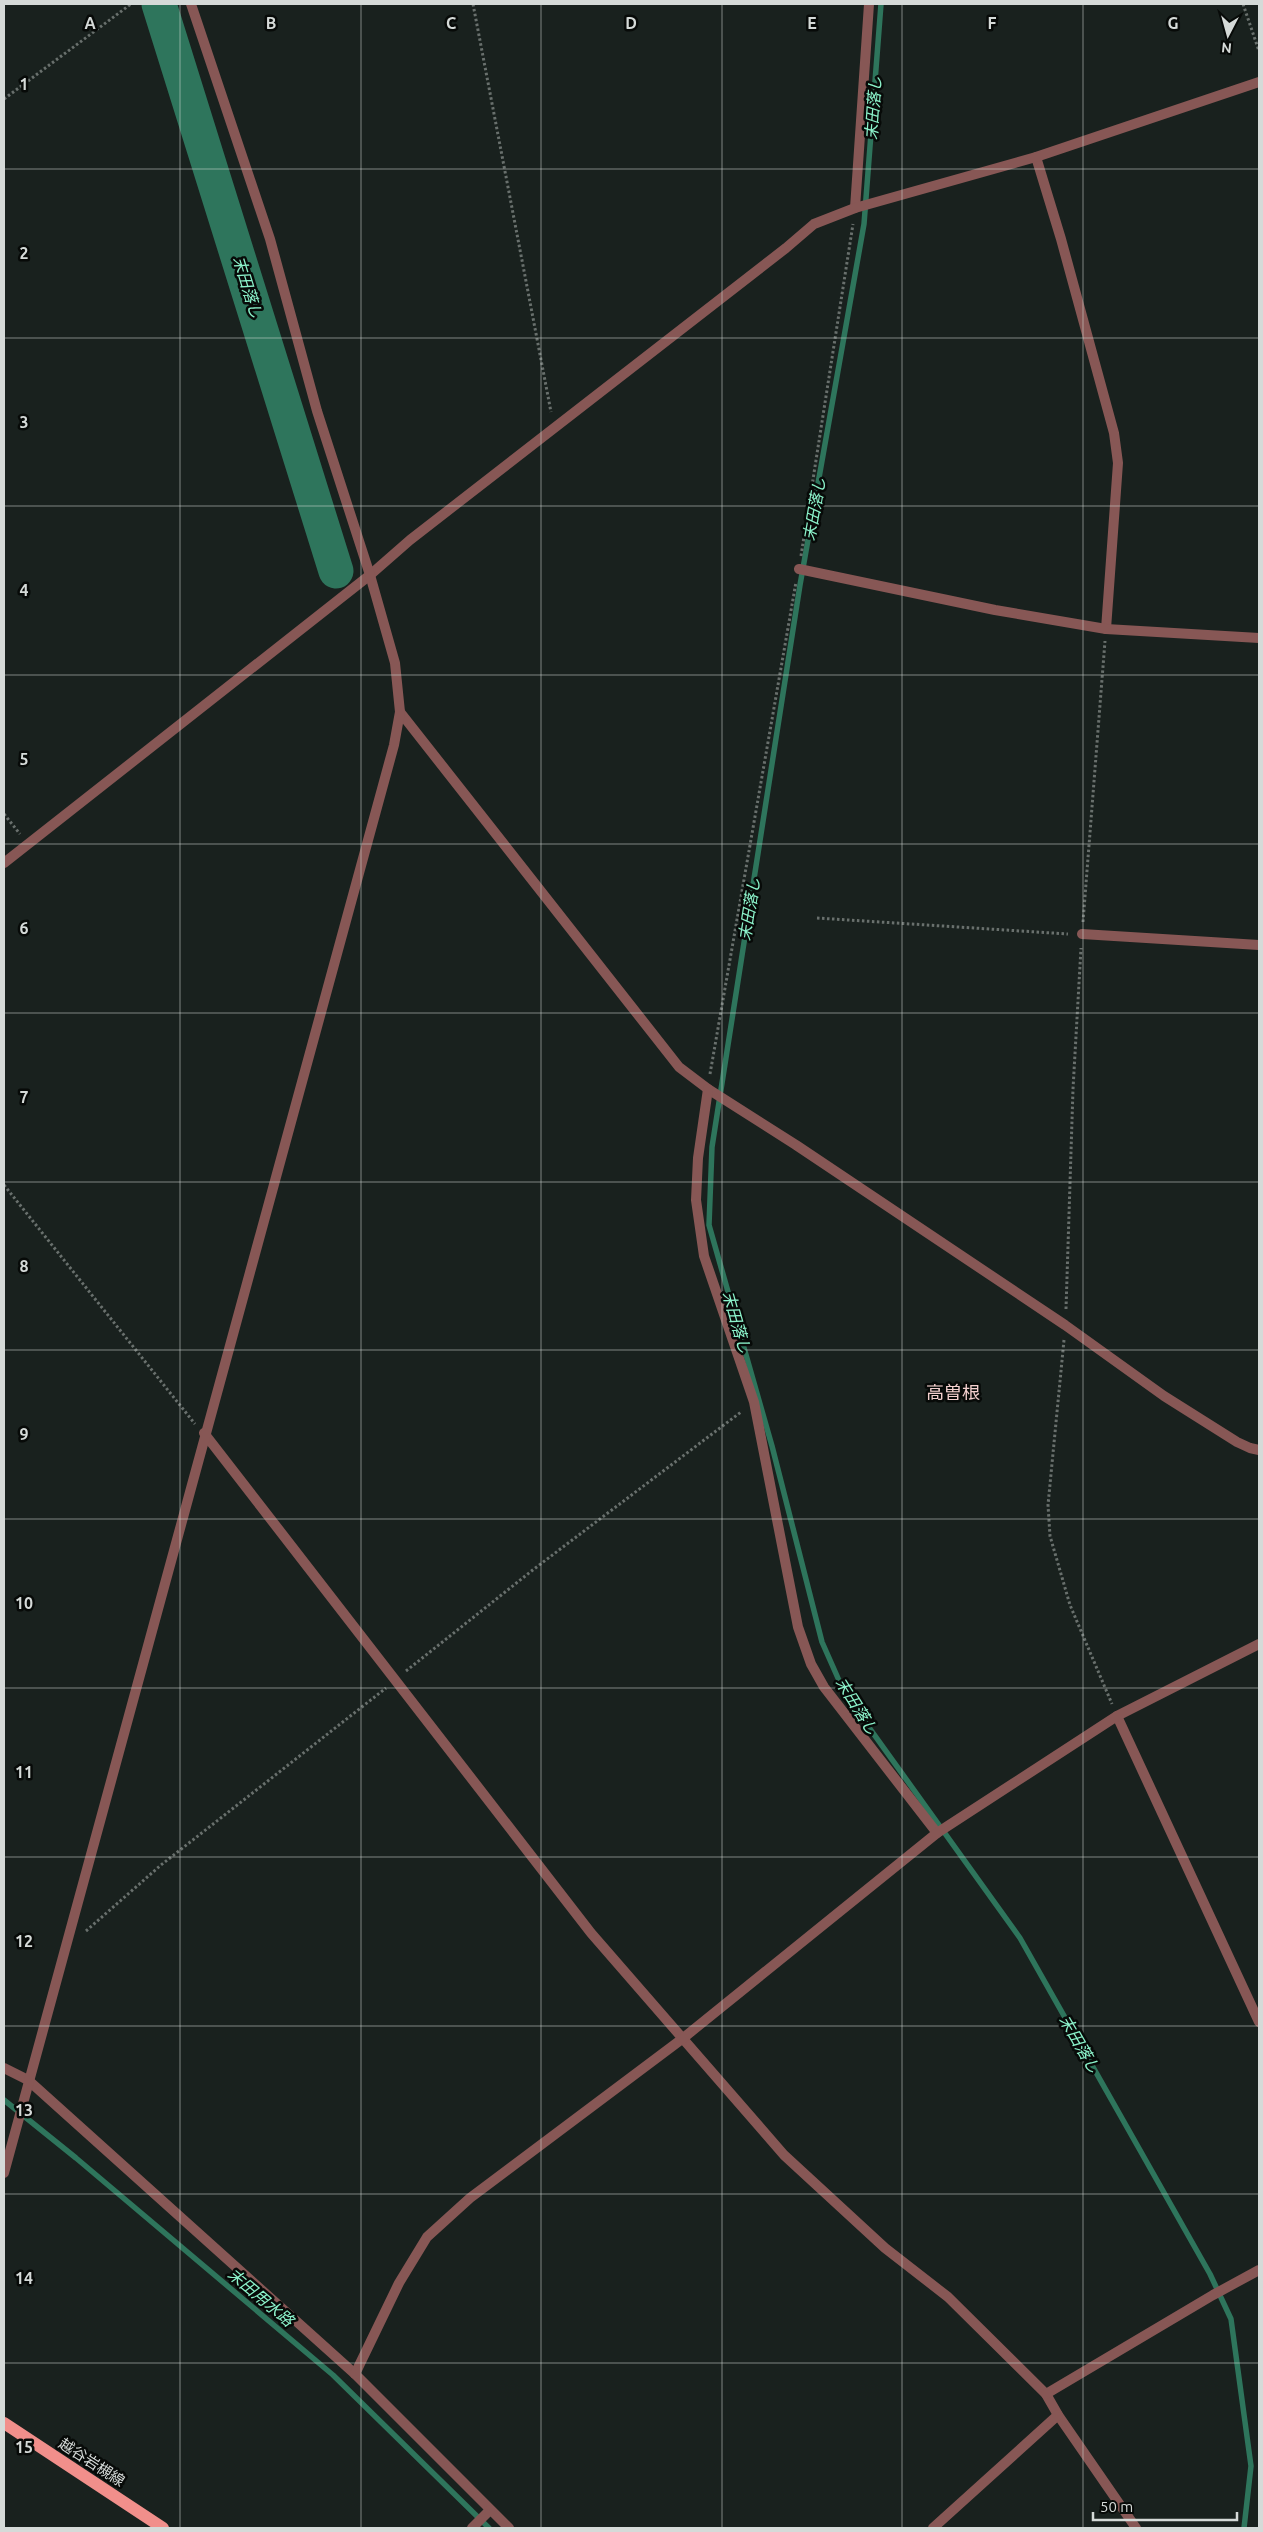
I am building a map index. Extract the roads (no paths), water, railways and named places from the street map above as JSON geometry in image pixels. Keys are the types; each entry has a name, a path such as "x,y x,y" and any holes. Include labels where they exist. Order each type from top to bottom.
{"main road":[{"name":"越谷岩槻線","path":"4,2423 163,2528"}],"street":[{"path":"4,2173 204,1433 384,782 400,712 395,662 370,576 317,411 270,239 191,4"},
{"path":"855,208 869,4"},
{"path":"4,863 370,576 410,540 554,430 814,224 855,208 1036,158 1259,82"},
{"path":"1036,158 1062,239 1111,423 1118,463 1106,629"},
{"path":"799,569 995,610 1106,629 1259,638"},
{"path":"400,712 679,1067 708,1089 796,1145 1066,1325 1164,1396 1237,1442 1259,1450"},
{"path":"1082,934 1259,945"},
{"path":"708,1089 698,1158 696,1200 704,1256 754,1402 798,1627 811,1664 824,1687 937,1833"},
{"path":"204,1433 394,1681 591,1933 784,2155 885,2248 948,2297 1046,2394 1058,2415 1136,2528"},
{"path":"355,2374 399,2283 427,2236 470,2198 682,2039 937,1833 1117,1716 1259,1644"},
{"path":"1117,1716 1259,2022"},
{"path":"4,2068 28,2080 355,2374 509,2528"},
{"path":"1046,2394 1213,2295 1259,2270"},
{"path":"933,2528 1058,2415"},
{"path":"472,2528 490,2510"}],"waterway":[{"name":"末田落し","path":"159,4 336,571"},
{"name":"末田落し","path":"881,4 864,224 800,585 712,1147 709,1225 772,1446 822,1642 845,1694 1020,1938 1210,2274 1231,2319 1251,2466 1244,2528"},
{"name":"末田用水路","path":"4,2100 76,2158 333,2375 489,2528"}],"district":[{"name":"高曽根","path":"953,1392"}]}
